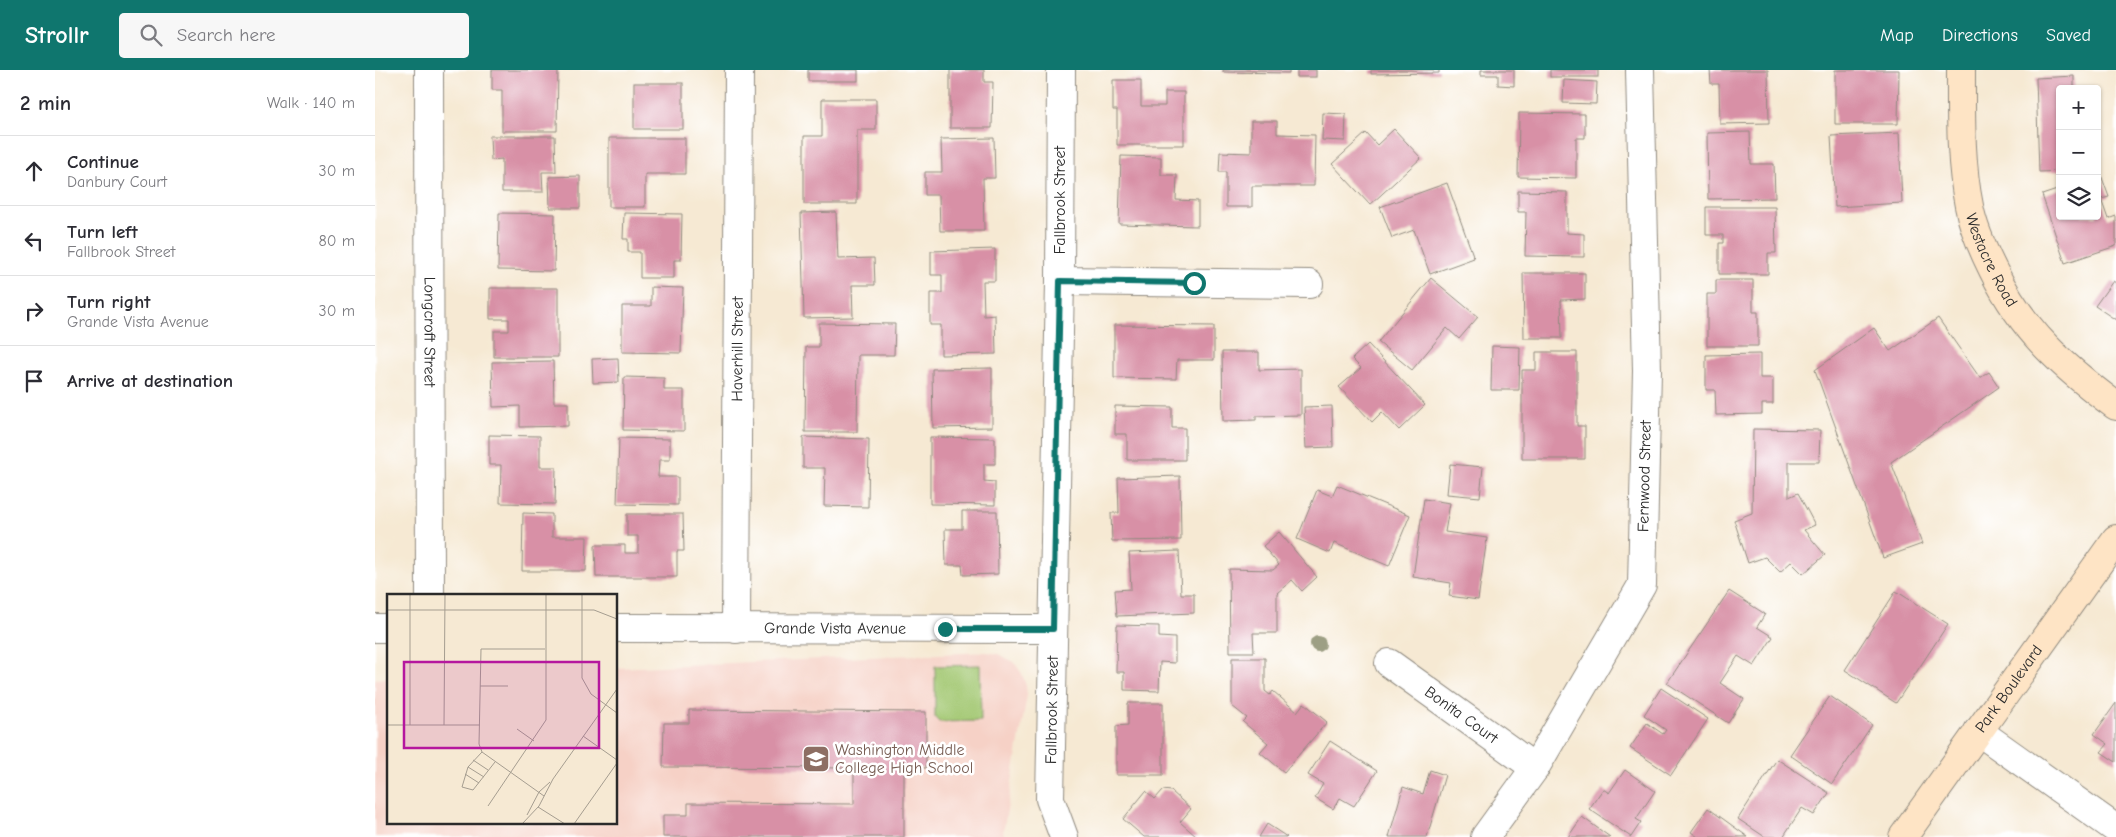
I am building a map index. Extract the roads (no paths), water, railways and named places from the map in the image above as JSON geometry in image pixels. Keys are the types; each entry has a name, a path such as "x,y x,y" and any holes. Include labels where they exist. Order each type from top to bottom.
{"street":[{"name":"Longcroft Street","path":"429,70 430,594"},
{"name":"Haverhill Street","path":"736,629 739,70"},
{"name":"Fallbrook Street","path":"1061,70 1060,281 1051,800 1064,837"},
{"name":"Fernwood Street","path":"1485,837 1535,768 1642,585 1647,371 1640,70"},
{"name":"Westacre Road","path":"1961,70 1964,172 1969,208 1989,262 2005,294 2027,327 2076,376 2116,406"},
{"path":"1060,281 1309,284"},
{"name":"Park Boulevard","path":"1903,837 2116,539"},
{"name":"Grande Vista Avenue","path":"617,628 1053,629"},
{"name":"Bonita Court","path":"1389,662 1535,768"},
{"path":"1978,731 2116,829"}],"place":[{"name":"Washington Middle College High School","path":"816,759"}]}
